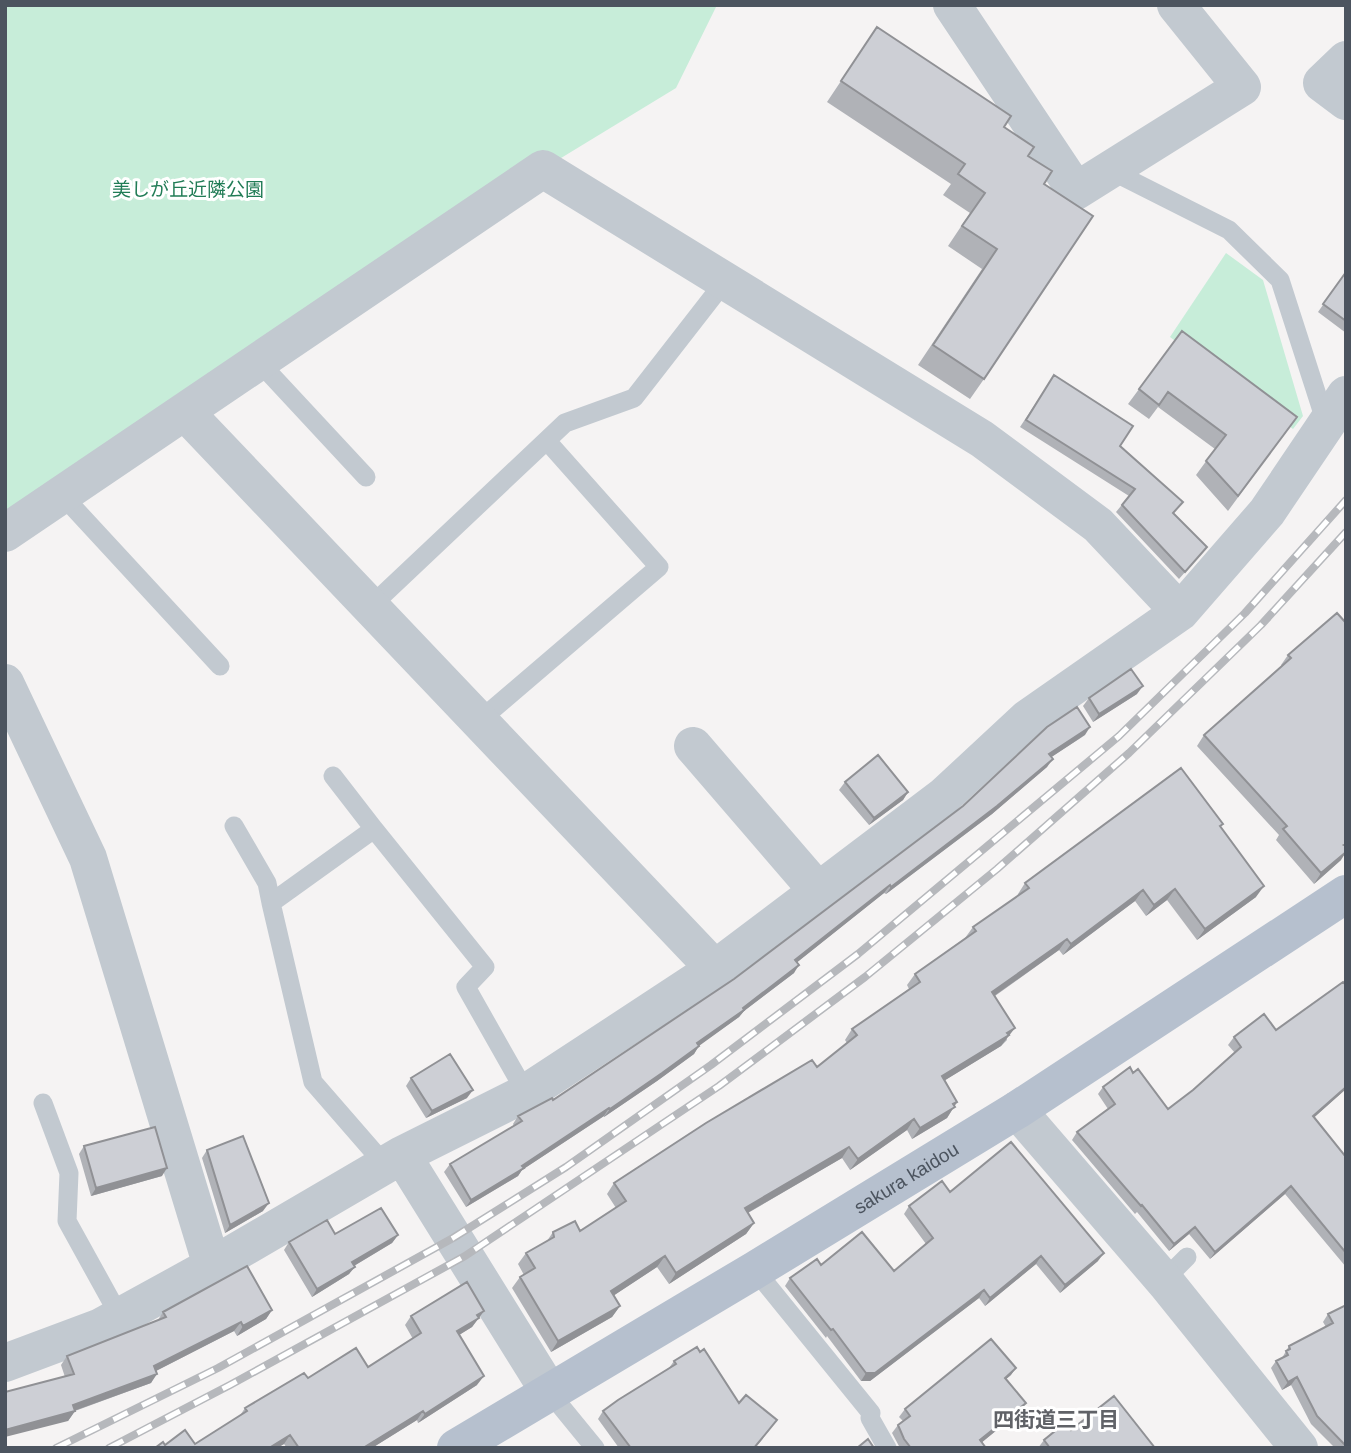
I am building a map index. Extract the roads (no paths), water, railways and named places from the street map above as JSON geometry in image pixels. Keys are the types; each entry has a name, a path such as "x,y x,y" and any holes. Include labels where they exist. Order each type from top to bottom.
{"main road":[{"name":"sakura kaidou","path":"456,1448 1017,1110 1346,894"}],"street":[{"path":"952,5 1076,191 1241,87 1176,5"},
{"path":"1346,60 1322,83 1346,102"},
{"path":"5,533 542,169 982,439 1098,525 1180,612"},
{"path":"5,1363 102,1327 394,1160 526,1093 715,969 944,796 1028,718 1180,612 1268,512 1336,409"},
{"path":"185,412 715,969"},
{"path":"5,683 88,858 212,1266"},
{"path":"694,746 818,891"},
{"path":"1017,1110 1177,1270 1299,1448"},
{"path":"394,1160 550,1393"}],"lane":[{"path":"1110,170 1229,230 1280,280 1336,409"},
{"path":"370,607 565,423 634,398 725,281"},
{"path":"259,362 366,477"},
{"path":"480,722 659,567 547,440"},
{"path":"62,495 220,666"},
{"path":"334,776 485,967 466,987 526,1093"},
{"path":"234,826 267,883 313,1082 394,1160"},
{"path":"271,903 374,829"},
{"path":"43,1103 69,1173 67,1222 120,1317"},
{"path":"755,1270 871,1413 870,1418 887,1448"},
{"path":"550,1393 594,1448"}],"railway":[{"path":"56,1448 218,1368 453,1238 566,1167 711,1065 858,954 1119,736 1245,613 1346,500"},
{"path":"109,1448 465,1256 719,1086 865,977 997,869 1129,753 1261,625 1346,532"}],"district":[{"name":"四街道三丁目","path":"1056,1420"}],"park label":[{"name":"美しが丘近隣公園","path":"188,189"}]}
